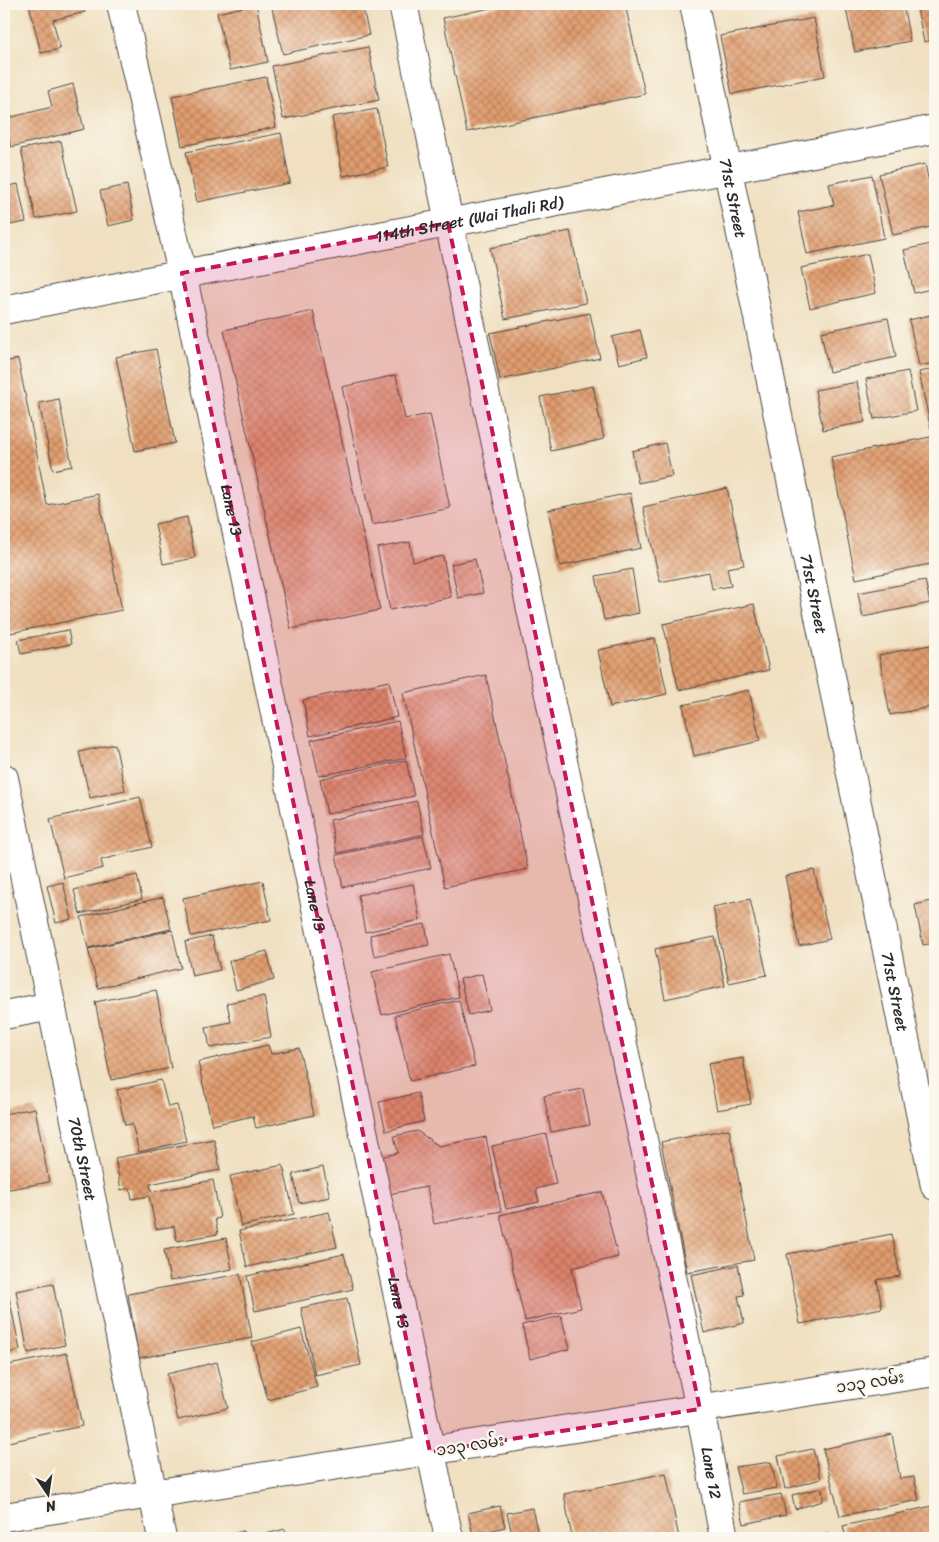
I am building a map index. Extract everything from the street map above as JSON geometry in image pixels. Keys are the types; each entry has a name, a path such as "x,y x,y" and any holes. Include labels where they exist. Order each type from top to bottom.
{"street":[{"name":"Lane 13","path":"121,4 182,274 449,1538"},
{"name":"Lane 12","path":"403,4 700,1408 724,1538"},
{"name":"71st Street","path":"694,4 935,1186"},
{"name":"114th Street (Wai Thali Rd)","path":"4,310 935,129"},
{"name":"70th Street","path":"4,778 162,1538"},
{"path":"4,1015 52,1006"},
{"name":"၁၁၃ လမ်း","path":"4,1517 935,1372"}],"highlighted area":[{"path":"448,223 700,1409 430,1452 182,273"}],"building":[{"path":"29,4 83,4 85,12 53,20 60,49 41,53"},
{"path":"189,4 208,4 208,5 190,8"},
{"path":"256,4 268,62 230,70 217,13"},
{"path":"271,4 362,4 369,35 283,54"},
{"path":"509,4 625,4 645,94 467,132 443,18"},
{"path":"871,4 903,4 910,41 855,52 846,9"},
{"path":"916,4 935,4 935,39 924,42"},
{"path":"814,18 825,76 732,94 720,36"},
{"path":"368,47 379,100 283,119 272,66"},
{"path":"266,77 276,127 182,146 172,96"},
{"path":"73,84 84,129 11,147 4,119 52,107 48,91"},
{"path":"377,109 388,167 343,176 332,117"},
{"path":"281,133 290,183 197,202 186,152"},
{"path":"61,141 77,211 36,219 21,149"},
{"path":"925,164 935,210 935,226 893,235 879,174"},
{"path":"872,175 884,238 807,254 798,212 834,205 829,184"},
{"path":"18,184 26,222 4,226 4,187"},
{"path":"127,185 134,220 108,226 100,191"},
{"path":"570,231 586,303 505,319 490,248"},
{"path":"935,243 935,288 914,293 904,250"},
{"path":"868,254 876,293 810,308 801,268"},
{"path":"313,311 380,610 291,629 224,330"},
{"path":"590,313 600,358 500,380 490,333"},
{"path":"935,314 935,363 919,366 909,320"},
{"path":"888,318 896,357 829,372 821,332"},
{"path":"640,330 647,357 619,364 612,337"},
{"path":"156,349 175,443 135,451 116,357"},
{"path":"18,359 47,505 98,494 122,610 10,633 4,604 4,362"},
{"path":"935,369 935,428 931,429 919,372"},
{"path":"908,371 916,411 874,419 866,379"},
{"path":"396,375 405,419 430,414 450,508 372,525 342,387"},
{"path":"857,382 865,422 823,430 815,390"},
{"path":"593,386 604,439 551,451 540,397"},
{"path":"59,399 72,466 53,470 39,403"},
{"path":"935,436 935,563 856,579 831,457"},
{"path":"665,443 672,476 638,483 632,451"},
{"path":"727,488 744,565 727,568 731,586 712,589 709,572 660,582 643,507"},
{"path":"630,493 641,548 560,566 548,510"},
{"path":"187,517 195,558 163,564 155,524"},
{"path":"410,542 413,562 443,556 451,597 390,610 377,548"},
{"path":"475,559 483,593 458,598 451,564"},
{"path":"632,569 639,613 604,620 596,576"},
{"path":"925,580 930,603 863,617 858,593"},
{"path":"754,604 769,670 679,690 663,624"},
{"path":"68,630 71,644 21,654 18,640"},
{"path":"655,638 667,694 610,707 598,650"},
{"path":"935,644 935,706 890,715 879,655"},
{"path":"486,675 528,869 445,887 403,693"},
{"path":"389,681 397,717 310,736 303,700"},
{"path":"749,690 760,741 694,756 683,705"},
{"path":"398,721 406,758 319,776 311,740"},
{"path":"115,744 125,790 90,798 79,752"},
{"path":"406,760 414,796 327,814 320,779"},
{"path":"140,797 152,847 101,860 103,868 64,878 50,819"},
{"path":"417,801 424,834 337,853 330,820"},
{"path":"423,836 431,868 343,887 336,855"},
{"path":"814,870 830,939 799,946 785,876"},
{"path":"137,875 142,899 80,914 74,890"},
{"path":"263,881 271,920 191,936 183,898"},
{"path":"63,882 72,919 56,923 47,886"},
{"path":"413,884 420,920 365,932 358,895"},
{"path":"163,897 171,929 88,948 81,917"},
{"path":"750,899 767,975 729,983 713,907"},
{"path":"935,900 935,943 923,945 915,905"},
{"path":"425,924 429,945 374,956 370,935"},
{"path":"172,930 181,968 98,988 88,949"},
{"path":"212,936 220,970 192,976 185,942"},
{"path":"715,937 725,986 665,999 655,949"},
{"path":"267,951 274,980 236,990 229,961"},
{"path":"449,954 459,997 382,1015 372,972"},
{"path":"482,974 490,1010 469,1015 460,979"},
{"path":"156,990 171,1068 111,1080 95,1002"},
{"path":"264,996 271,1037 210,1048 206,1027 231,1022 227,1003"},
{"path":"459,1000 475,1066 410,1081 395,1015"},
{"path":"268,1045 271,1054 299,1048 314,1115 256,1128 253,1116 212,1125 198,1062"},
{"path":"743,1058 751,1104 717,1110 708,1064"},
{"path":"161,1080 168,1107 177,1105 186,1141 139,1152 132,1124 125,1125 117,1090"},
{"path":"583,1089 590,1125 551,1132 544,1096"},
{"path":"418,1093 424,1121 386,1131 379,1102"},
{"path":"35,1108 49,1182 4,1190 4,1114"},
{"path":"729,1129 754,1260 687,1272 661,1142"},
{"path":"417,1131 439,1146 486,1137 501,1211 434,1224 427,1187 388,1194 380,1157 398,1153 394,1136"},
{"path":"546,1134 556,1184 536,1189 539,1202 506,1209 492,1146"},
{"path":"214,1139 220,1170 150,1184 152,1192 213,1180 220,1218 215,1219 218,1234 177,1241 174,1226 156,1229 149,1196 132,1199 130,1188 121,1190 115,1158"},
{"path":"283,1165 294,1214 241,1226 230,1176"},
{"path":"323,1167 330,1197 299,1203 293,1174"},
{"path":"602,1192 618,1257 572,1268 581,1308 525,1321 500,1215"},
{"path":"329,1212 337,1247 247,1267 239,1231"},
{"path":"892,1234 900,1276 877,1280 882,1308 800,1324 787,1254"},
{"path":"226,1238 232,1269 170,1281 164,1250"},
{"path":"344,1254 353,1289 255,1311 247,1276"},
{"path":"738,1265 744,1295 738,1296 744,1323 704,1333 691,1275"},
{"path":"240,1274 252,1338 139,1358 128,1294"},
{"path":"53,1284 65,1345 28,1353 16,1291"},
{"path":"7,1287 20,1350 4,1354 4,1288"},
{"path":"347,1298 361,1365 315,1375 301,1308"},
{"path":"561,1316 570,1349 530,1359 522,1325"},
{"path":"301,1329 317,1387 268,1400 252,1342"},
{"path":"67,1353 82,1426 4,1443 4,1366"},
{"path":"217,1362 228,1408 178,1420 167,1374"},
{"path":"892,1434 900,1479 914,1477 919,1500 840,1516 823,1449"},
{"path":"813,1449 821,1479 785,1489 778,1456"},
{"path":"771,1462 777,1488 742,1494 735,1467"},
{"path":"666,1473 679,1538 572,1538 564,1494"},
{"path":"822,1488 823,1501 795,1509 792,1495"},
{"path":"781,1494 786,1515 744,1524 739,1502"},
{"path":"500,1506 505,1527 473,1535 468,1513"},
{"path":"932,1506 935,1538 846,1538 843,1526"},
{"path":"532,1508 539,1538 513,1538 507,1513"},
{"path":"285,1529 287,1538 251,1538"},
{"path":"243,1531 245,1538 216,1538"},
{"path":"506,1533 507,1538 486,1538 486,1537"},
{"path":"829,1533 829,1538 808,1538 808,1537"}]}
